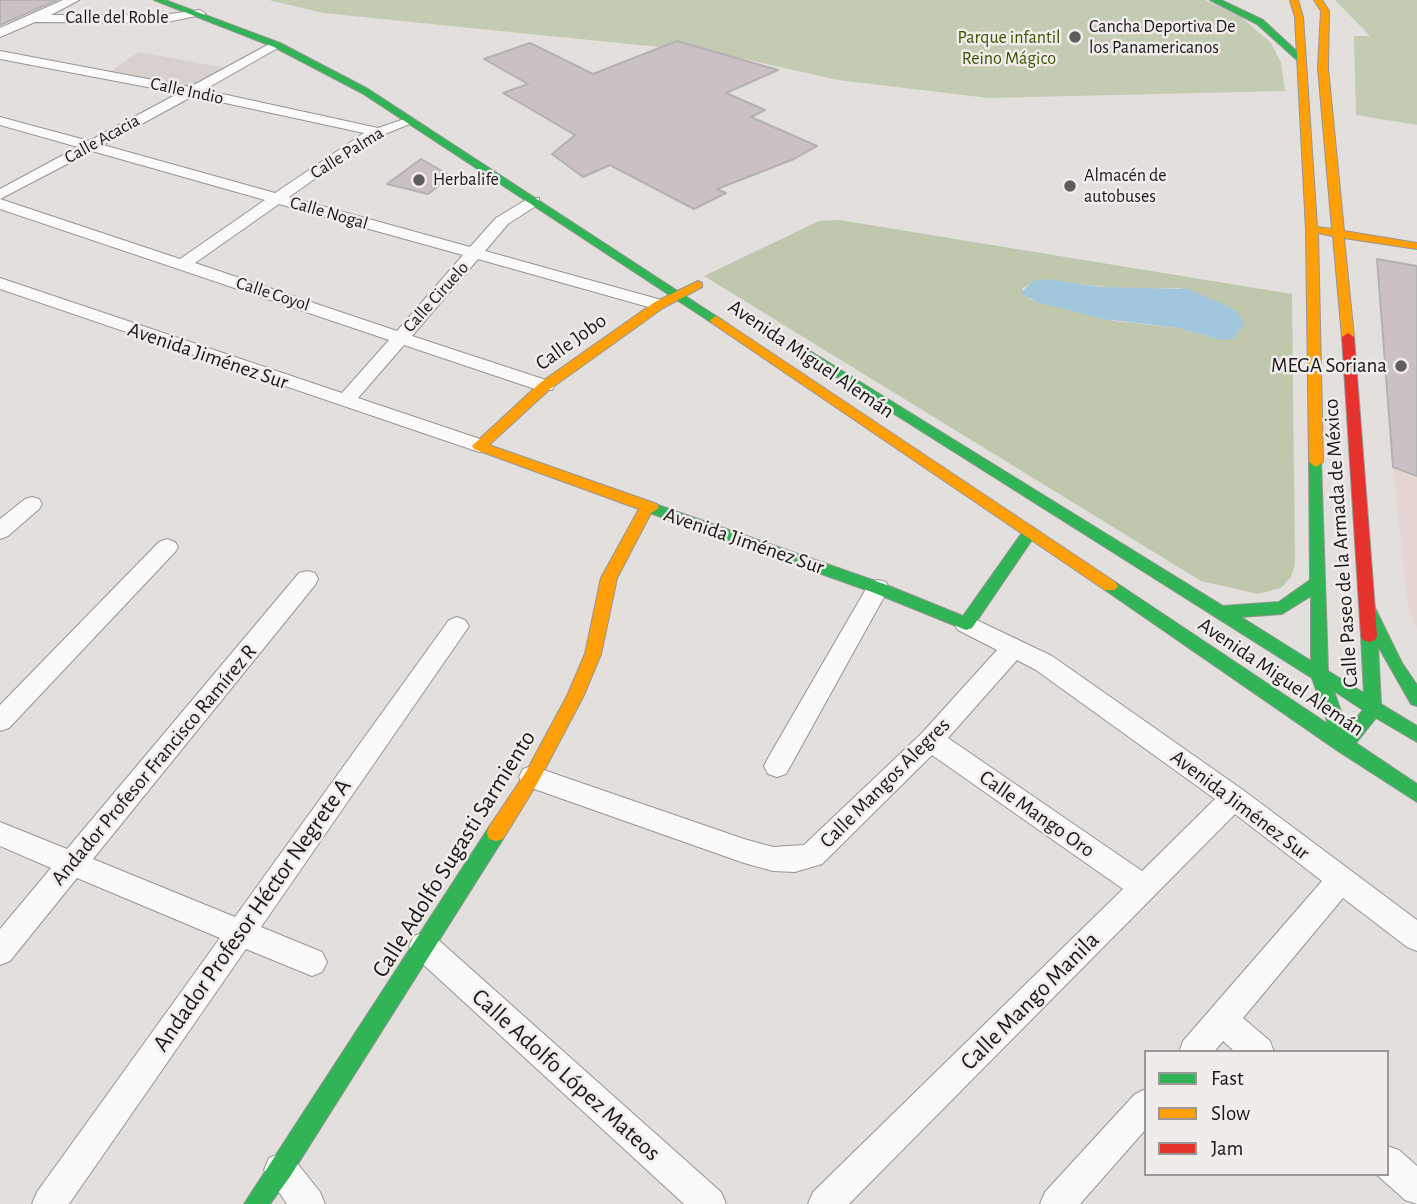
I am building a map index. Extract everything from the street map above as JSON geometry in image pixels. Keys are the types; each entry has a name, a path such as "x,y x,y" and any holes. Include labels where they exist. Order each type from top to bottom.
{"main road":[{"name":"Avenida Miguel Alemán","path":"158,0 197,7 303,41 368,74"},
{"path":"1214,0 1238,9 1275,32 1300,58"},
{"path":"1236,0 1324,22"},
{"name":"Calle Paseo de la Armada de México","path":"1294,0 1299,17 1313,293 1331,355 1368,610 1373,709 1344,746"},
{"name":"Calle Paseo de la Armada de México","path":"1318,0 1325,11 1323,68 1344,298 1331,355 1319,582 1320,676 1344,746"},
{"name":"Avenida Miguel Alemán","path":"197,7 332,72 410,121 677,294 1417,794"},
{"path":"1312,234 1417,246"},
{"path":"1339,238 1417,255"},
{"name":"Calle Jobo","path":"479,446 545,386 659,304 677,294 704,289 677,271"},
{"path":"1313,293 1344,298"},
{"name":"Avenida Miguel Alemán","path":"780,336 1417,735"},
{"name":"Avenida Jiménez Sur","path":"479,446 878,588 966,624"},
{"name":"Calle Adolfo Sugasti Sarmiento","path":"256,1204 281,1170 532,777 575,697 593,654 609,578 647,507"},
{"path":"966,624 1031,531"},
{"path":"1222,612 1282,608 1319,582"},
{"path":"1368,610 1396,667 1417,699"}],"street":[{"path":"0,33 73,0"},
{"name":"Calle del Roble","path":"34,18 162,19 197,7"},
{"name":"Calle Acacia","path":"0,195 278,45"},
{"name":"Calle Indio","path":"0,55 190,91 374,131"},
{"name":"Calle Nogal","path":"0,121 659,304"},
{"name":"Calle Palma","path":"183,264 374,131 410,121"},
{"name":"Calle Ciruelo","path":"345,402 508,215 534,201"},
{"name":"Calle Coyol","path":"0,204 545,386"},
{"name":"Avenida Jiménez Sur","path":"0,283 479,446"},
{"path":"0,531 32,504"},
{"path":"0,721 167,547"},
{"name":"Andador Profesor Francisco Ramírez R","path":"0,951 307,579"},
{"path":"778,766 878,588"},
{"name":"Avenida Jiménez Sur","path":"966,624 1044,663 1234,798 1417,937"},
{"name":"Andador Profesor Héctor Negrete A","path":"48,1204 457,626"},
{"name":"Calle Mangos Alegres","path":"532,777 744,851 773,859 795,860 812,855 931,740 1014,647"},
{"name":"Calle Mango Oro","path":"931,740 1144,888"},
{"name":"Calle Mango Manila","path":"825,1204 1234,798"},
{"path":"0,834 312,962"},
{"path":"1196,1050 1341,880"},
{"name":"Calle Adolfo López Mateos","path":"424,946 709,1204"},
{"path":"1222,1020 1257,1050"},
{"path":"1067,1200 1144,1107"},
{"path":"1389,1164 1417,1188"},
{"path":"281,1170 308,1204"}],"shaded area":[{"path":"139,52 226,68 191,87 109,72"},
{"name":"MEGA Soriana","path":"1377,259 1417,266 1417,630 1408,608 1393,467"}],"green space":[{"name":"Parque infantil Reino Mágico","path":"269,0 1205,0 1241,17 1271,43 1281,63 1285,91 988,98 838,80 718,53 323,13"},
{"path":"1335,0 1417,0 1417,125 1356,115 1354,36 1370,36"},
{"path":"839,220 1292,294 1295,563 1291,577 1281,588 1258,594 1201,581 704,276 819,221","holes":["1037,280 1127,289 1180,288 1221,340 1179,328 1114,321 1037,302 1030,299 1022,289"]}],"water":[{"path":"1045,279 1100,287 1188,289 1225,305 1238,313 1244,323 1234,338 1221,340 1179,328 1103,319 1037,302 1021,293 1033,281"}],"building":[{"path":"0,0 57,0 0,25"},
{"path":"677,41 778,70 726,93 765,110 751,117 817,146 794,159 717,189 726,193 694,209 610,165 583,177 552,154 575,135 503,93 528,84 484,59 530,43 593,74"},
{"name":"Herbalife","path":"421,159 451,176 428,194 387,184"},
{"name":"MEGA Soriana","path":"1377,259 1417,266 1417,476 1393,467"}],"traffic: fast":[{"path":"158,0 277,45 365,91 716,320"},
{"path":"1214,0 1260,22 1300,58"},
{"path":"797,347 1417,735"},
{"path":"1316,462 1320,676 1344,746"},
{"path":"652,508 878,588 966,624 1031,531"},
{"path":"1222,612 1282,608 1319,582"},
{"path":"1110,586 1417,794"},
{"path":"1368,610 1396,667 1417,699"},
{"path":"1344,746 1373,709 1369,636"},
{"path":"256,1204 281,1170 496,833"}],"traffic: slow":[{"path":"1294,0 1299,17 1312,230 1316,462"},
{"path":"1318,0 1325,11 1323,68 1348,337"},
{"path":"1318,230 1417,246"},
{"path":"652,508 479,446 545,386 659,305 698,285"},
{"path":"716,320 1110,586"},
{"path":"496,833 532,777 575,697 593,654 609,578 647,507"}],"traffic: jam":[{"path":"1348,337 1369,636"}],"place":[{"name":"Cancha Deportiva De los Panamericanos","path":"1075,37"},
{"name":"Herbalife","path":"419,180"},
{"name":"Almacén de autobuses","path":"1070,186"},
{"name":"MEGA Soriana","path":"1401,366"}]}
